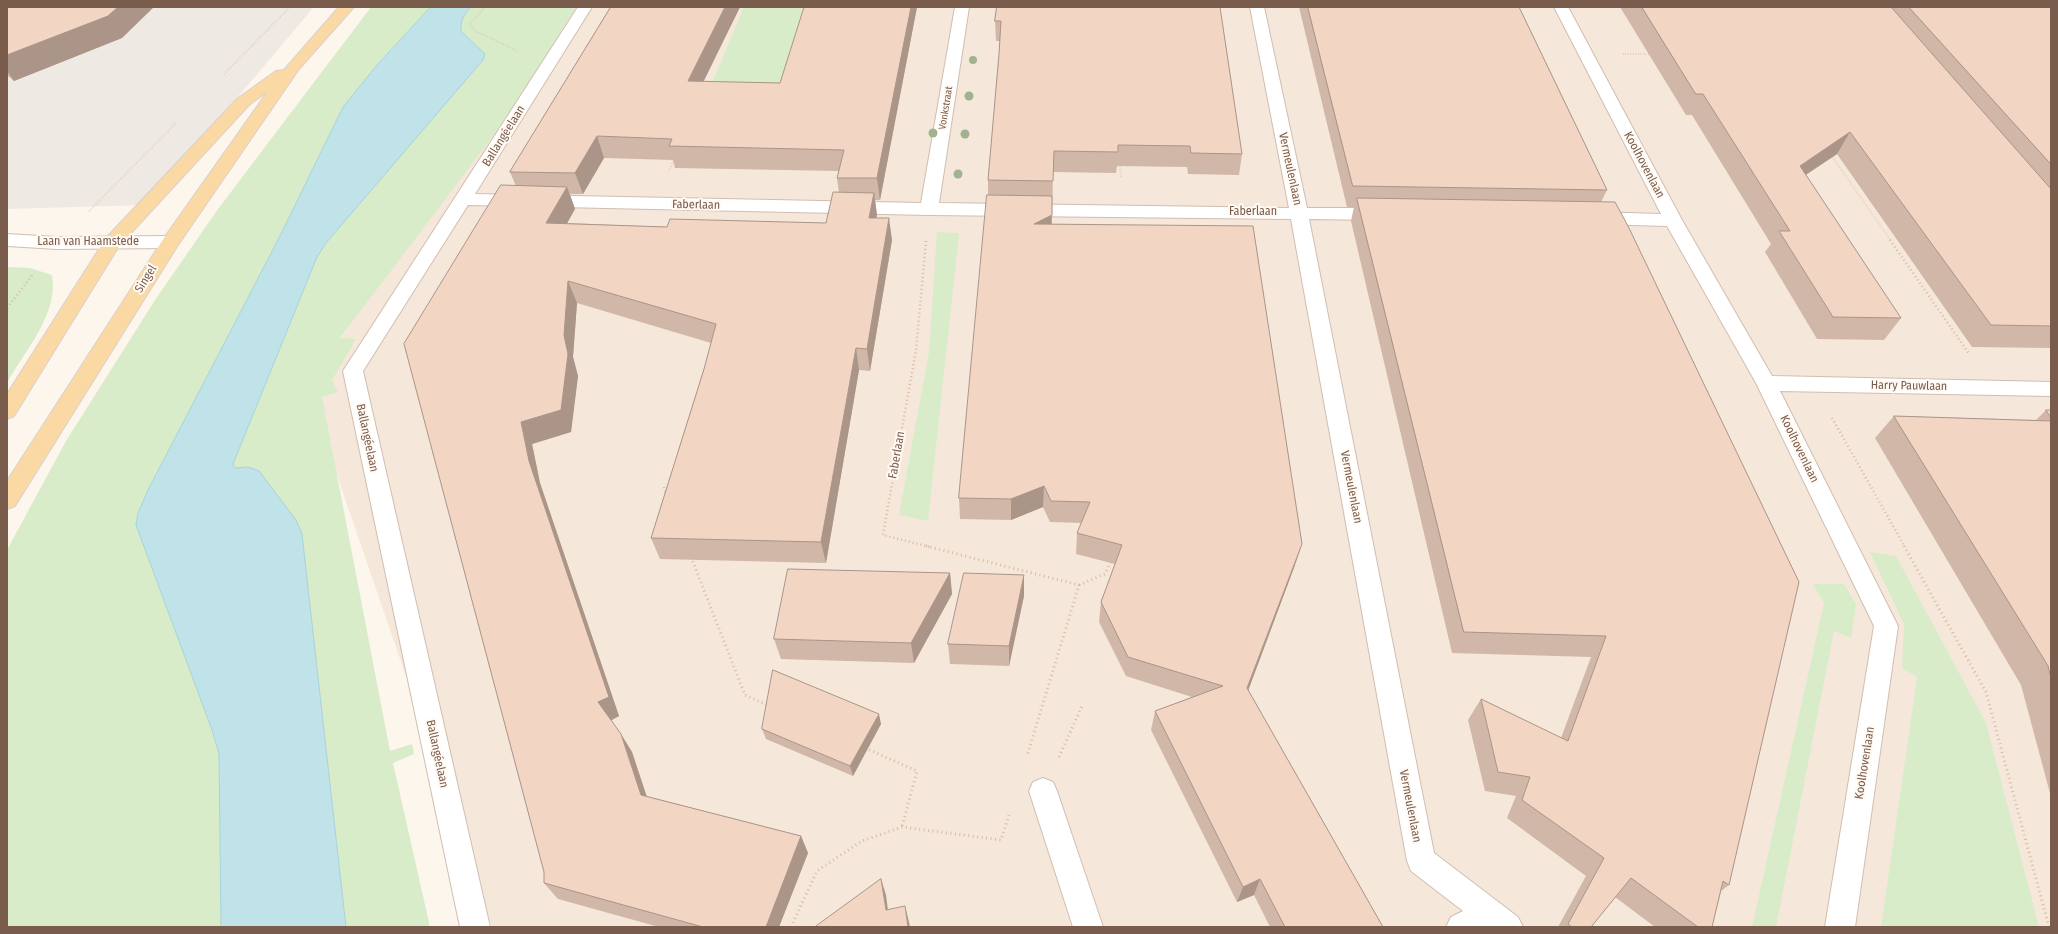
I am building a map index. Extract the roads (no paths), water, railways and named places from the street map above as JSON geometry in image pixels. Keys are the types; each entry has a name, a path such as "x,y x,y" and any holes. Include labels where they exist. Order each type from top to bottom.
{"main road":[{"name":"Singel","path":"7,500 170,242 294,66 346,7"},
{"name":"Singel","path":"7,411 112,242 243,102 294,66"}],"street":[{"name":"Ballangéelaan","path":"475,927 353,371 585,7"},
{"name":"Vonkstraat","path":"929,209 962,7"},
{"name":"Vermeulenlaan","path":"1257,7 1299,212 1420,861 1499,920"},
{"name":"Koolhovenlaan","path":"1561,7 1673,220 1766,383 1886,626 1840,927"},
{"name":"Faberlaan","path":"463,199 929,209 1402,214"},
{"path":"1578,218 1673,220"},
{"name":"Laan van Haamstede","path":"7,240 57,243 170,242"},
{"name":"Harry Pauwlaan","path":"1766,383 2051,389"},
{"path":"1043,790 1088,927"},
{"path":"1461,927 1499,920"}],"water":[{"path":"431,7 471,7 463,18 461,31 485,54 483,60 326,243 317,257 233,464 235,468 248,467 259,471 296,520 302,534 346,927 221,927 219,754 212,730 136,525 138,513 148,490 280,236 343,107 377,65"}]}
